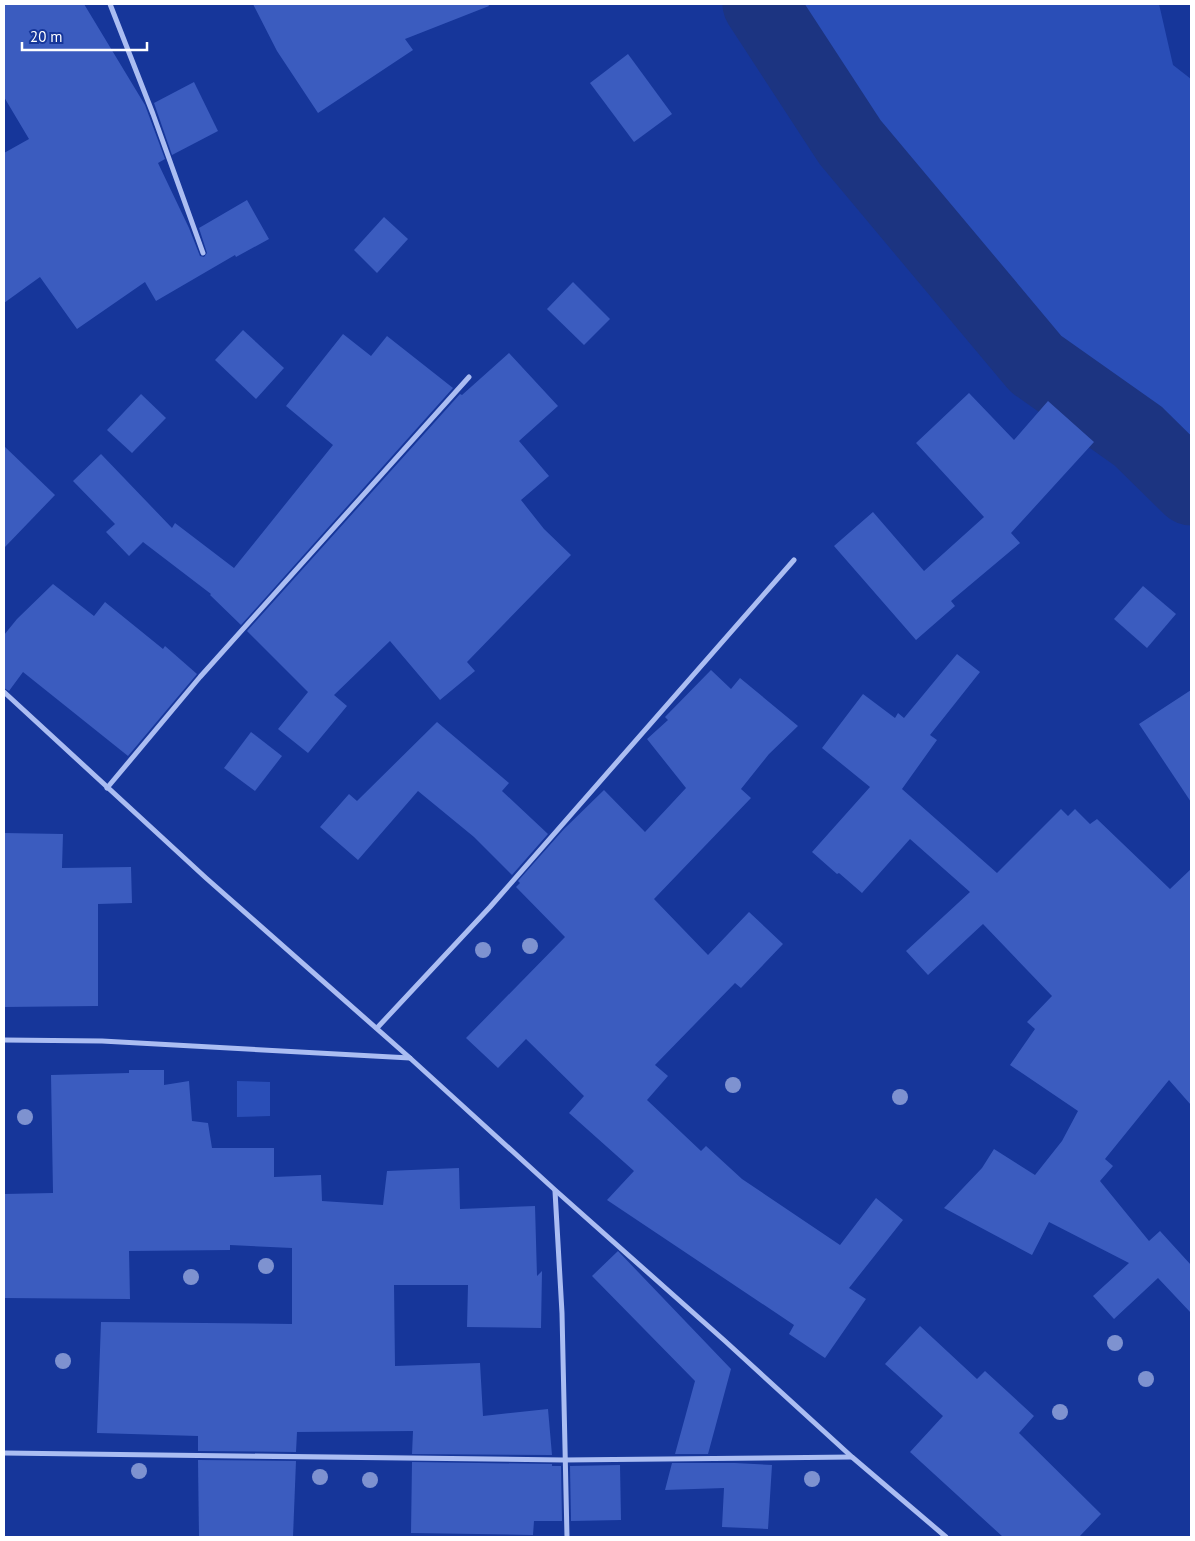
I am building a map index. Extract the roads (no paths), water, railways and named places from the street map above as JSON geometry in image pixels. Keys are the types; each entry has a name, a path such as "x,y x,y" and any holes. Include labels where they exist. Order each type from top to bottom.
{"street":[{"path":"110,4 153,114 202,253"},
{"path":"107,788 200,677 469,377"},
{"path":"377,1028 490,907 794,560"},
{"path":"4,692 206,878 377,1028 852,1457 946,1537"},
{"path":"4,1040 102,1041 410,1058"},
{"path":"555,1190 562,1313 567,1537"},
{"path":"4,1453 564,1460 852,1457"}],"waterway":[{"path":"760,4 850,142 1036,364 1138,436 1191,488"}]}
